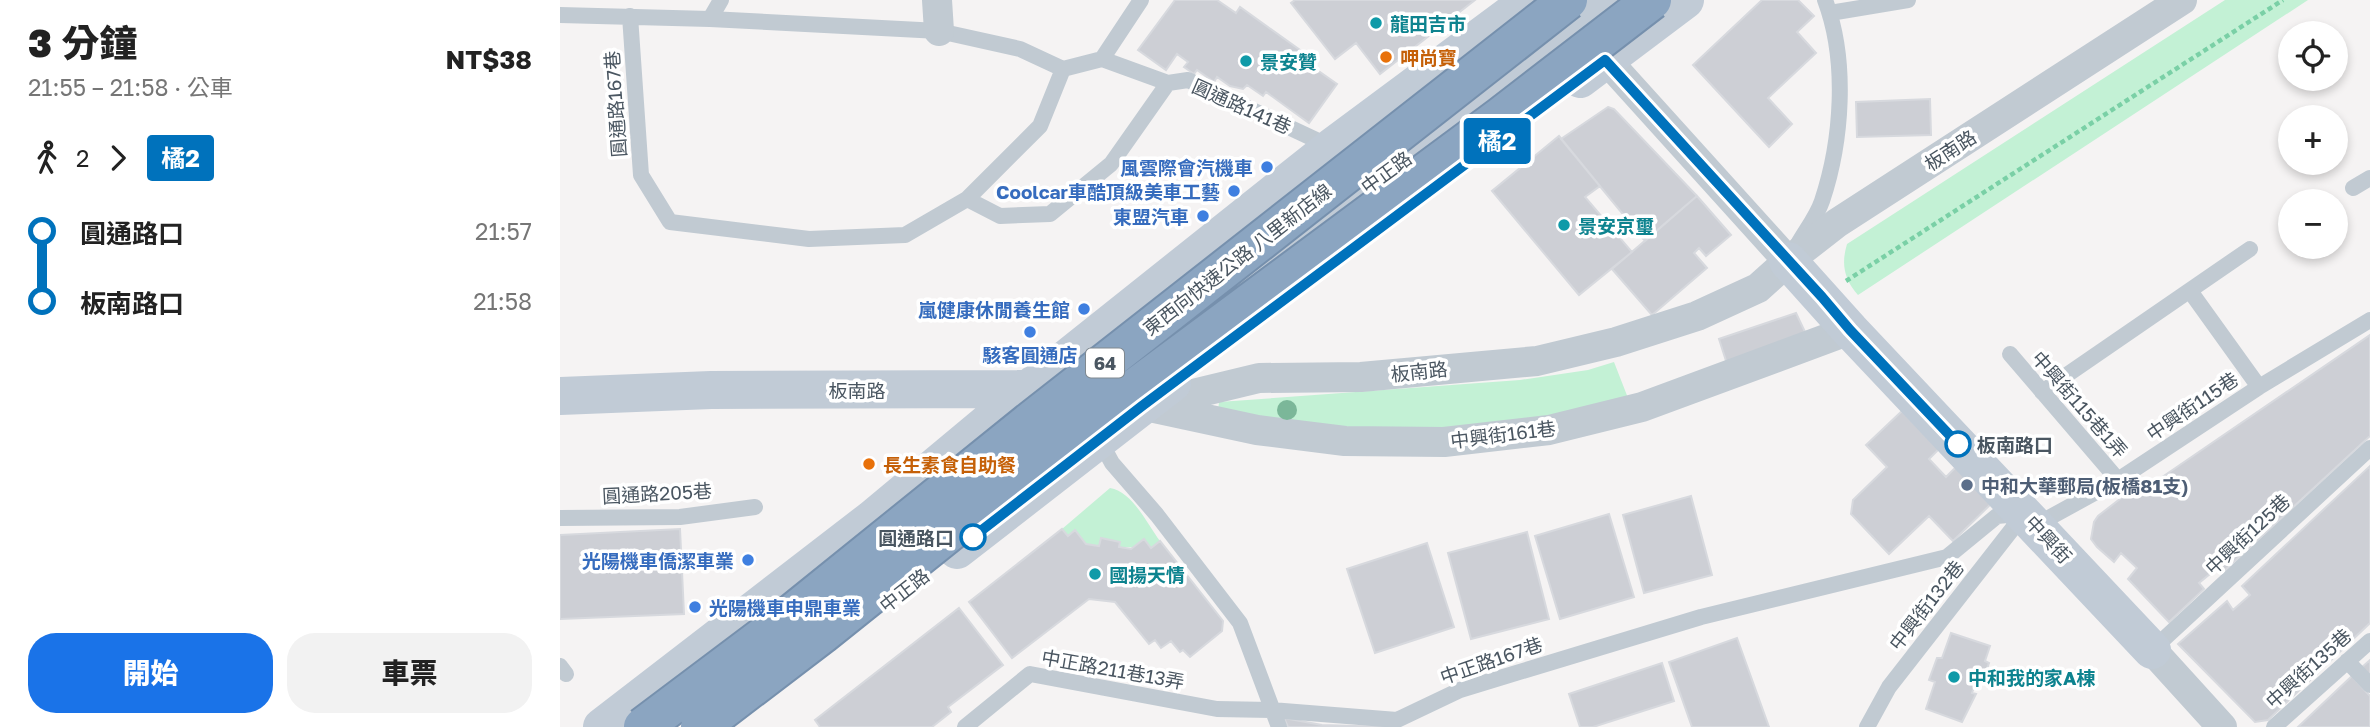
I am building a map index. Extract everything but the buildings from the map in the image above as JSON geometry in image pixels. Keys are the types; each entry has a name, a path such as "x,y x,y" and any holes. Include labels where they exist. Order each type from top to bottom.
{"highway":[{"name":"東西向快速公路 八里新店線","path":"700,727 821,635 1062,442 1477,134 1652,0"},
{"name":"東西向快速公路 八里新店線","path":"643,727 768,633 1043,412 1567,8"}],"main road":[{"path":"603,727 872,519 1028,389 1332,147 1530,0"},
{"name":"中正路","path":"665,727 799,624 899,552 1030,444 1337,206 1392,170 1567,8 1607,0"},
{"name":"中正路","path":"729,727 1142,406 1685,0"},
{"name":"中興街","path":"1788,261 2152,650"},
{"name":"板南路","path":"560,396 711,390 1028,389 1142,406"}],"street":[{"path":"937,0 939,31"},
{"name":"板南路","path":"1142,406 1259,378 1361,377 1537,361 1616,342 1697,316 1758,288 1837,223 2182,0"},
{"name":"中興街","path":"1567,8 1605,60 1788,261"},
{"name":"中興街161巷","path":"1142,406 1257,430 1345,441 1444,442 1549,430 1642,407 1850,330"},
{"name":"中興街","path":"2152,650 2222,727"}],"lane":[{"path":"710,19 720,0"},
{"path":"560,15 710,19 939,31 1020,49 1063,69 1102,60 1141,0"},
{"path":"1788,261 1821,204 1836,149 1840,81 1828,6 1908,0"},
{"name":"圓通路167巷","path":"630,16 641,175 670,222 809,239 905,235 967,199"},
{"name":"圓通路141巷","path":"1102,60 1168,83 1188,80 1332,147"},
{"path":"1063,69 1040,126 967,199 1000,216 1050,214 1111,164 1168,83"},
{"path":"2353,188 2370,178"},
{"path":"2042,392 2250,249"},
{"path":"2190,290 2259,387"},
{"name":"中興街115巷","path":"2030,519 2119,480 2259,387 2370,320"},
{"name":"中興街115巷1弄","path":"2010,354 2119,480"},
{"path":"1088,400 1099,439 1112,463 1157,515 1240,622 1279,727"},
{"name":"中興街125巷","path":"2152,650 2370,448"},
{"name":"圓通路205巷","path":"560,518 680,517 755,507"},
{"name":"中正路167巷","path":"1271,710 1396,724 1460,690 1701,617 1947,557 1997,516 2030,519"},
{"name":"中興街132巷","path":"1867,727 1889,687 2030,519"},
{"name":"中興街135巷","path":"2274,727 2370,641"},
{"path":"2347,661 2370,685"},
{"name":"中正路211巷13弄","path":"965,727 1030,674 1217,709 1271,710"}],"path":[{"path":"1822,297 2283,0"}],"green space":[{"path":"2225,0 2308,0 1858,295 1853,289 1845,271 1847,244"},
{"path":"1614,362 1628,398 1524,422 1393,432 1218,412 1219,402 1520,380 1588,370"},
{"path":"1110,488 1132,502 1160,541 1151,548 1119,547 1119,542 1101,538 1099,546 1086,544 1075,530 1068,536 1062,529"}],"bus line":[{"name":"橘2","path":"973,537 1142,406 1605,60 1850,330 1958,444"}],"place":[{"name":"龍田吉市","path":"1376,23"},
{"name":"呷尚寶","path":"1386,57"},
{"name":"景安贊","path":"1246,61"},
{"name":"風雲際會汽機車","path":"1267,167"},
{"name":"Coolcar車酷頂級美車工藝","path":"1234,191"},
{"name":"東盟汽車","path":"1203,216"},
{"name":"景安京璽","path":"1564,225"},
{"name":"嵐健康休閒養生館","path":"1084,309"},
{"name":"駭客圓通店","path":"1030,332"},
{"name":"板南路口","path":"1958,444"},
{"name":"長生素食自助餐","path":"869,464"},
{"name":"中和大華郵局(板橋81支)","path":"1967,485"},
{"name":"圓通路口","path":"973,537"},
{"name":"光陽機車僑潔車業","path":"748,560"},
{"name":"國揚天情","path":"1095,574"},
{"name":"光陽機車申鼎車業","path":"695,607"},
{"name":"中和我的家A棟","path":"1954,677"}]}
